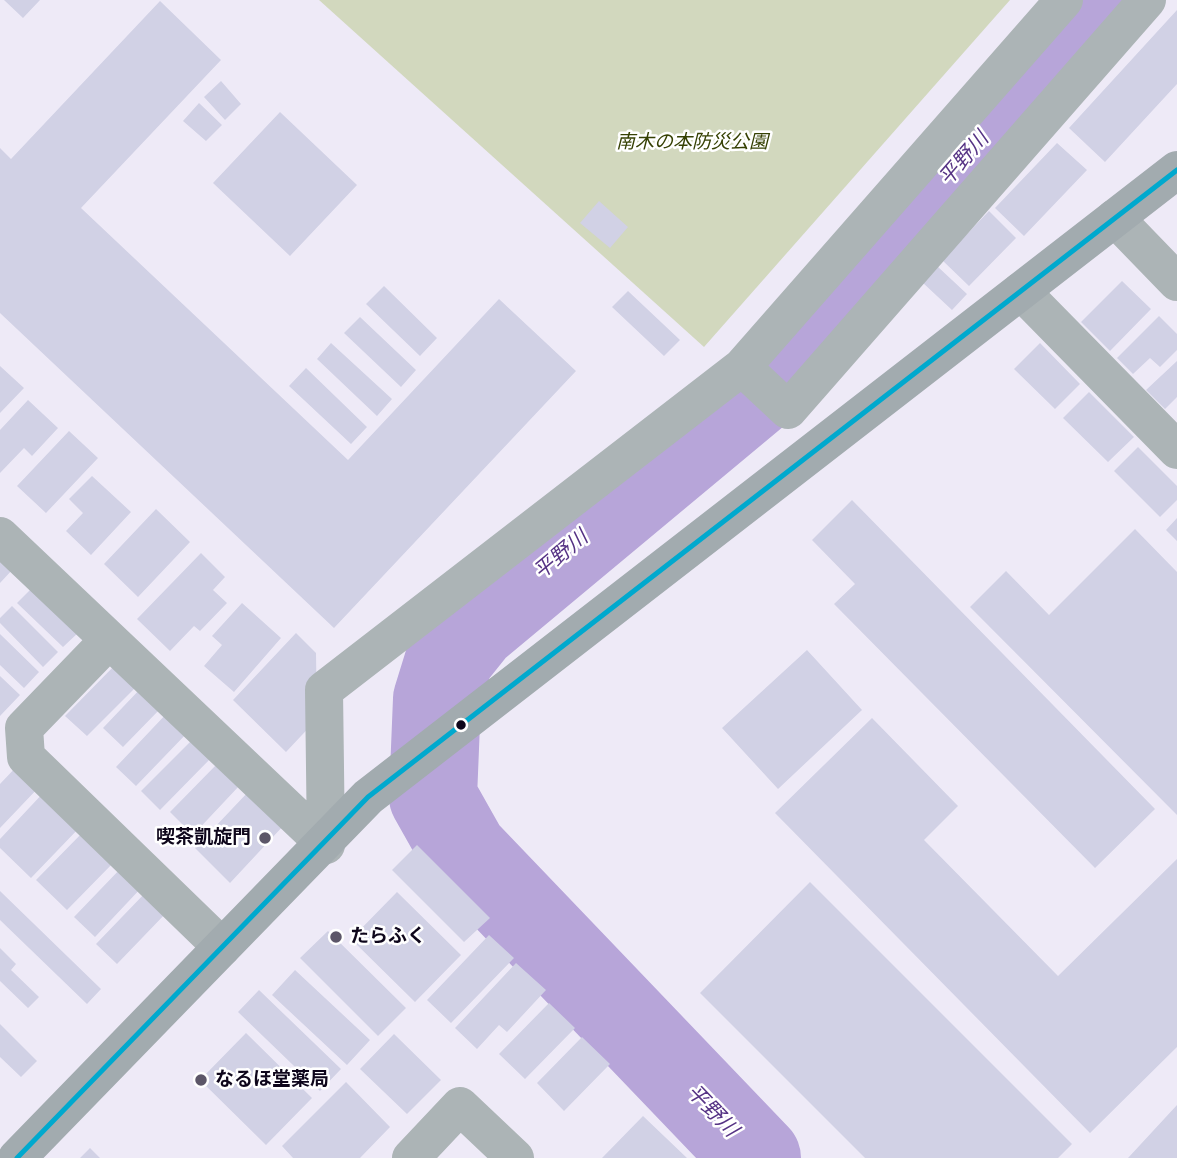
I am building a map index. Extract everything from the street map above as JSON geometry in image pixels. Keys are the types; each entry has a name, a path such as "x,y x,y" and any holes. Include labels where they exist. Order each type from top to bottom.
{"main road":[{"path":"17,1158 222,947 326,845 368,797 1177,170"}],"street":[{"path":"326,845 324,690 743,367 1064,0"},
{"path":"743,367 788,410 1147,0"},
{"path":"1115,218 1177,282"},
{"path":"1021,291 1177,450"},
{"path":"0,536 326,845"},
{"path":"109,640 24,728 26,757 222,947"},
{"path":"411,1158 460,1106 515,1158"}],"green space":[{"name":"南木の本防災公園","path":"319,0 1010,0 704,347"}],"building":[{"path":"4,0 40,0 23,18"},
{"path":"160,1 221,60 81,208 348,460 499,299 576,371 334,628 0,313 0,148 11,159"},
{"path":"1177,10 1177,84 1105,162 1069,128"},
{"path":"221,81 241,104 225,120 204,97"},
{"path":"199,103 222,125 206,141 183,121"},
{"path":"280,112 357,185 290,256 213,183"},
{"path":"1057,143 1087,170 1024,236 995,208"},
{"path":"599,201 628,227 610,248 580,223"},
{"path":"989,211 1016,238 969,286 942,260"},
{"path":"937,266 967,294 952,310 922,282"},
{"path":"1122,281 1151,309 1110,351 1081,322"},
{"path":"384,286 437,338 420,356 366,304"},
{"path":"628,291 680,340 664,356 612,307"},
{"path":"1159,316 1177,334 1177,350 1160,367 1150,358 1133,374 1117,358"},
{"path":"360,317 416,370 401,387 344,333"},
{"path":"331,343 392,399 377,416 317,359"},
{"path":"1040,343 1080,384 1055,409 1014,369"},
{"path":"1177,361 1177,397 1165,409 1146,390"},
{"path":"0,366 24,388 0,413"},
{"path":"306,368 367,427 351,444 289,386"},
{"path":"1089,392 1134,437 1108,462 1063,418"},
{"path":"28,400 58,428 32,456 24,448 0,473 0,430"},
{"path":"69,431 98,458 46,513 17,486"},
{"path":"1138,447 1177,486 1177,500 1160,517 1114,471"},
{"path":"92,476 131,512 91,555 66,531 83,513 69,499"},
{"path":"852,500 1155,809 1095,868 834,604 855,584 812,540"},
{"path":"156,509 190,542 138,597 104,564"},
{"path":"1177,518 1177,541 1166,530"},
{"path":"1135,529 1177,572 1177,815 970,607 1006,571 1049,615"},
{"path":"201,553 225,577 213,590 227,603 200,631 194,626 170,651 137,619"},
{"path":"0,557 13,569 0,583"},
{"path":"33,587 79,632 63,647 17,603"},
{"path":"242,603 281,638 234,692 204,666 222,645 212,636"},
{"path":"12,606 58,652 43,667 0,623 0,618"},
{"path":"296,633 316,653 317,719 286,752 233,700"},
{"path":"0,634 39,672 24,688 0,665"},
{"path":"807,650 862,710 778,789 722,728"},
{"path":"118,662 140,683 87,736 65,716"},
{"path":"0,676 20,695 0,716"},
{"path":"142,687 162,707 123,747 103,728"},
{"path":"169,711 189,731 136,786 116,767"},
{"path":"872,718 958,806 924,840 1058,976 1177,859 1177,1047 1090,1133 775,813"},
{"path":"194,738 212,757 160,810 141,791"},
{"path":"218,763 240,785 193,835 170,812"},
{"path":"18,765 40,786 0,828 0,784"},
{"path":"45,791 81,826 31,878 0,848 0,839"},
{"path":"249,791 284,825 230,883 195,848"},
{"path":"85,830 116,860 67,910 36,880"},
{"path":"417,845 490,918 464,942 392,870"},
{"path":"123,866 143,886 95,937 74,917"},
{"path":"810,882 1072,1144 1058,1158 865,1158 700,993"},
{"path":"0,891 101,989 87,1004 0,920"},
{"path":"147,891 168,911 117,964 96,944"},
{"path":"397,892 461,955 415,1002 351,939"},
{"path":"328,931 406,1008 378,1036 300,958"},
{"path":"489,935 514,958 451,1023 427,1000"},
{"path":"0,948 16,964 11,970 39,997 28,1008 0,981"},
{"path":"516,963 546,990 507,1032 499,1025 477,1049 455,1028"},
{"path":"295,970 370,1040 347,1065 272,995"},
{"path":"259,990 341,1069 320,1091 238,1012"},
{"path":"549,1003 575,1028 525,1079 499,1054"},
{"path":"0,1024 37,1061 21,1077 0,1057"},
{"path":"246,1033 312,1098 266,1145 200,1080"},
{"path":"394,1034 441,1080 407,1114 360,1069"},
{"path":"582,1037 610,1064 564,1111 537,1083"},
{"path":"346,1082 390,1127 360,1158 293,1158 282,1146"},
{"path":"1177,1105 1177,1158 1128,1158"},
{"path":"643,1116 687,1158 602,1158"},
{"path":"90,1148 100,1158 80,1158"}],"waterway":[{"name":"平野川","path":"757,1158 464,852 433,797 437,699 450,657 474,627 761,388 1105,0"}],"transit line":[{"path":"17,1158 368,797 1177,170"}],"place":[{"name":"喫茶凱旋門","path":"265,838"},
{"name":"たらふく","path":"336,937"},
{"name":"なるほ堂薬局","path":"201,1080"}]}
